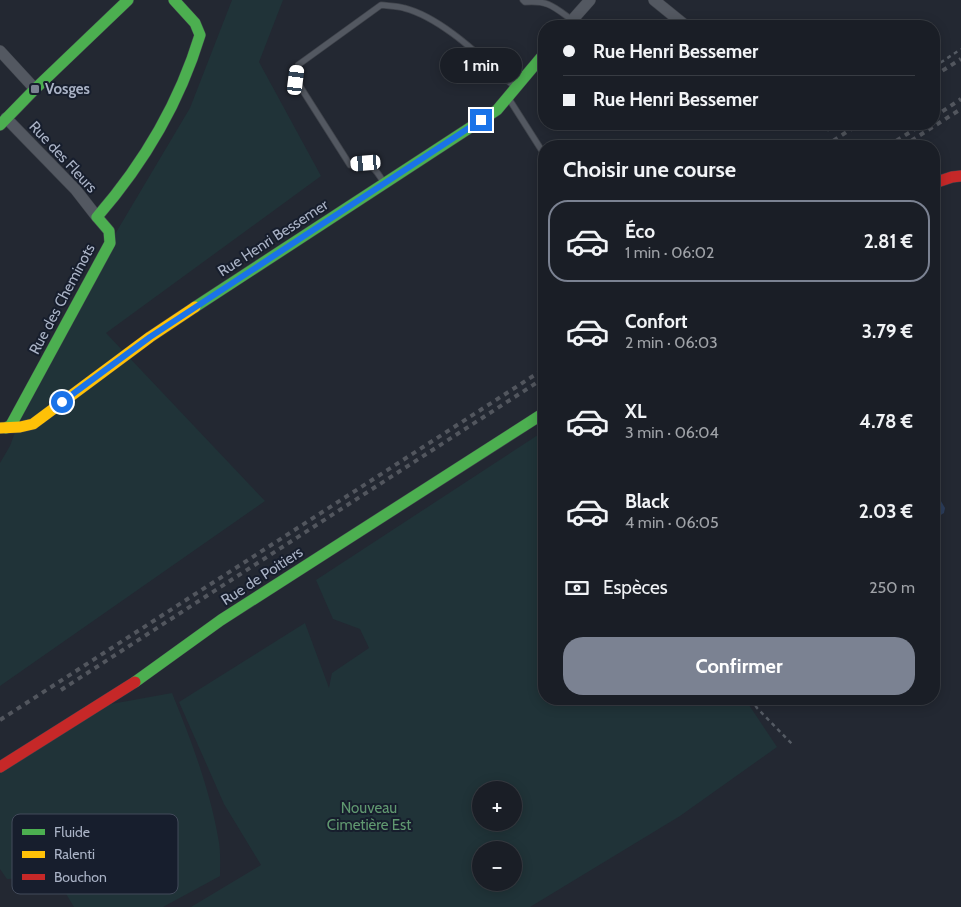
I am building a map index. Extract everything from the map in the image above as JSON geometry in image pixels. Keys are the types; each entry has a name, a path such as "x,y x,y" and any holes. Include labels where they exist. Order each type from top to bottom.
{"street":[{"path":"3,122 35,88 128,0"},
{"path":"97,217 111,202 145,153 177,100 196,51 200,35 195,23 174,0"},
{"path":"573,20 590,0"},
{"path":"654,0 679,20"},
{"path":"0,52 35,88"},
{"name":"Rue Henri Bessemer","path":"3,428 24,428 33,424 150,337 497,110 538,61"},
{"name":"Rue des Fleurs","path":"3,122 76,190 97,217"},
{"path":"940,182 961,176"},
{"name":"Rue des Cheminots","path":"3,428 11,425 110,243 109,231 97,217"},
{"name":"Rue de Poitiers","path":"0,767 136,682 221,620 538,417"}],"lane":[{"path":"523,0 525,2 540,0 556,8 567,20"},
{"path":"384,183 374,166 366,163 350,165 296,80 298,65 381,5 405,8 431,19 470,47 516,87"},
{"path":"508,97 538,144"}],"path":[{"path":"940,62 961,49"},
{"path":"755,705 793,745"}],"green space":[{"path":"232,0 283,0 259,62 321,176 106,333 265,501 0,686 0,463 10,446 19,421 86,283 190,108"},
{"name":"Nouveau Cimetière Est","path":"538,435 538,705 749,705 777,747 680,816 530,907 191,907 261,865 224,804 179,702 305,623 329,688 332,673 369,648 360,629 333,619 316,580"},
{"path":"172,693 205,782 219,842 220,876 163,907 74,907 66,894 178,894 178,814 12,814 12,879 7,879 0,869 0,771 100,706"}],"water":[{"path":"940,499 945,508 944,513 940,515"}],"railway":[{"path":"940,72 961,59"},
{"path":"940,113 961,99"},
{"path":"940,122 961,109"},
{"path":"834,140 850,130"},
{"path":"898,140 913,130"},
{"path":"912,140 928,130"},
{"path":"0,720 538,373"},
{"path":"61,690 538,382"}],"traffic: fast":[{"path":"0,125 128,0"},
{"path":"6,428 11,425 110,243 109,231 97,217 145,154 171,109 182,85 200,35 195,23 174,0"},
{"path":"195,307 497,110 538,61"},
{"path":"135,682 221,620 538,417"}],"traffic: slow":[{"path":"0,428 33,424 150,337 195,307"}],"traffic: jam":[{"path":"940,181 961,176"},
{"path":"0,767 135,682"}],"place":[{"name":"Vosges","path":"35,89"}],"route":[{"path":"62,402 150,337 481,120"}]}
